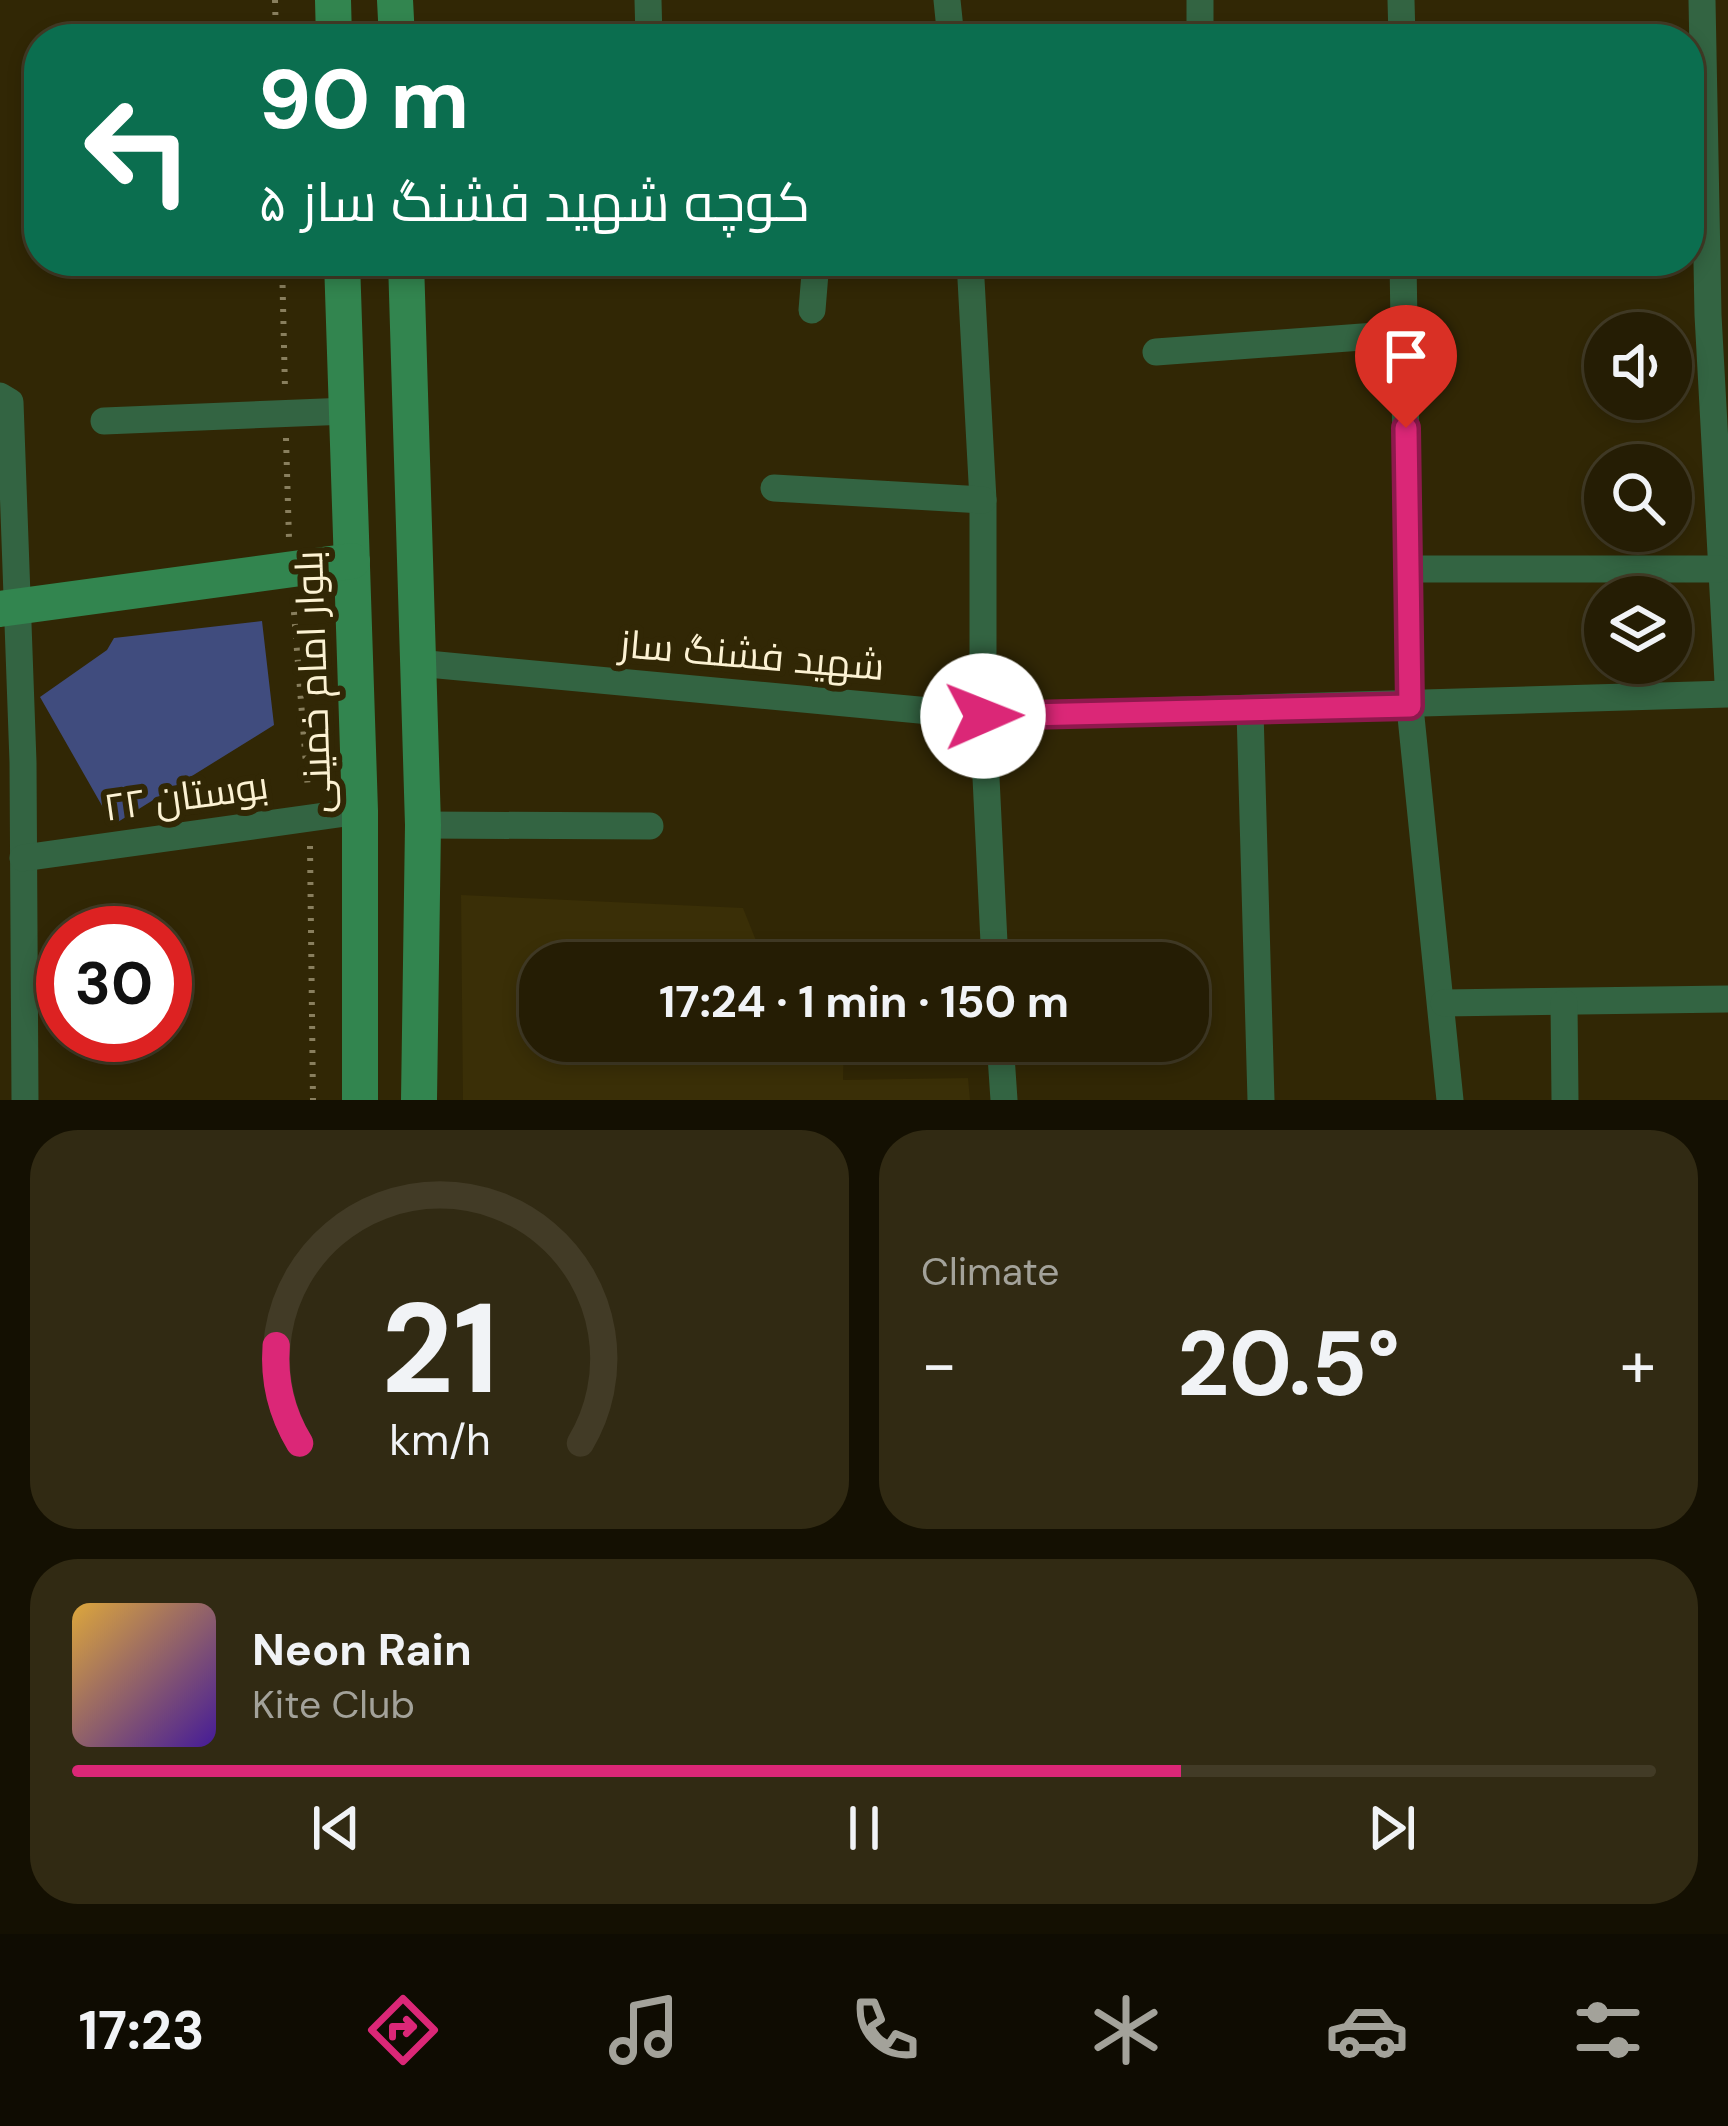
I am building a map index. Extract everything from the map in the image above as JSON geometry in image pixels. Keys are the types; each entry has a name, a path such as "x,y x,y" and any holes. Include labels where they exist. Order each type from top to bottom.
{"street":[{"path":"1704,251 1718,315 1719,569 1728,682"},
{"name":"بلوار امام خمینی","path":"343,276 360,811 360,1100"},
{"path":"406,276 423,825 419,1100"},
{"path":"812,310 815,276"},
{"path":"971,276 983,500 983,716 994,942"},
{"path":"1403,276 1410,706 1444,1003 1450,1100"},
{"path":"1156,352 1403,334"},
{"path":"5,399 12,764 23,858 12,963 25,1100"},
{"path":"104,421 348,411"},
{"path":"775,488 983,500"},
{"path":"9,608 352,561"},
{"path":"1410,568 1719,569"},
{"name":"شهید فشنگ ساز","path":"417,663 983,716 1728,694"},
{"path":"1250,711 1261,1100"},
{"name":"بوستان ۲۲","path":"23,858 360,811"},
{"path":"423,825 650,826"},
{"path":"1444,1003 1728,999"},
{"path":"1564,1003 1565,1100"},
{"path":"1001,1062 1004,1100"}],"path":[{"path":"282,276 290,567 309,818 313,1100"}],"shaded area":[{"path":"461,895 743,908 757,942 519,942 519,1062 843,1062 843,1080 968,1078 970,1100 463,1100"}],"building":[{"path":"262,621 274,725 113,825 40,697 107,650 114,638"}],"route":[{"path":"983,716 1410,706 1406,428"}]}
